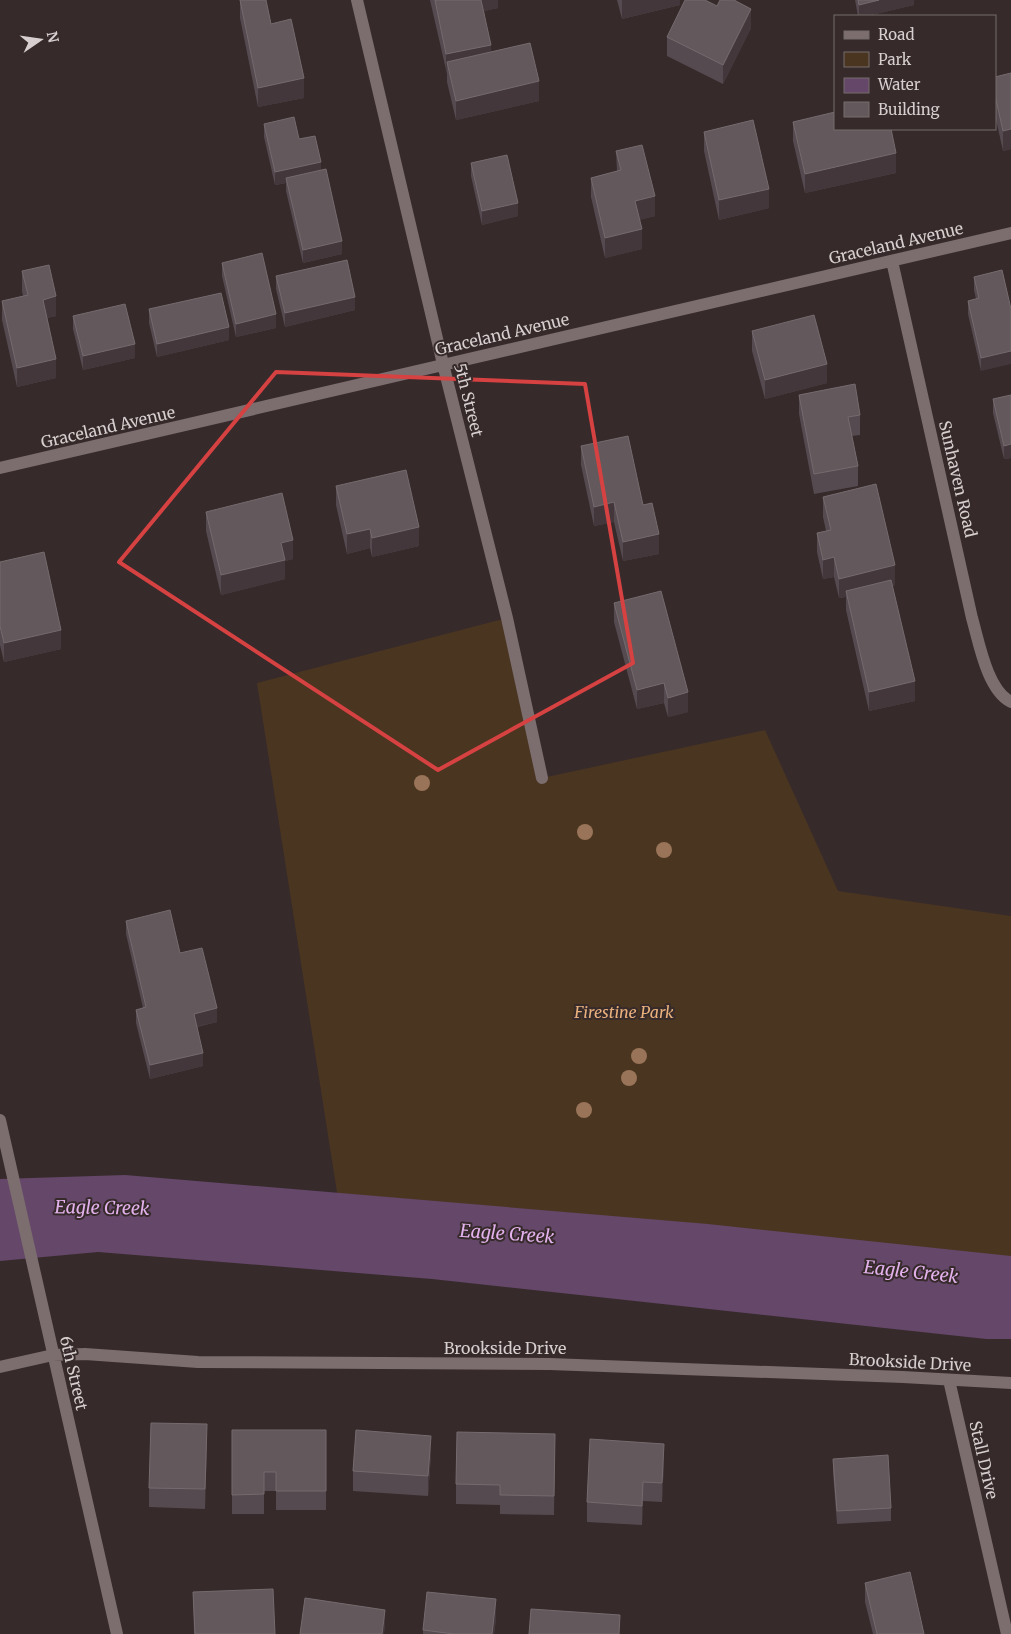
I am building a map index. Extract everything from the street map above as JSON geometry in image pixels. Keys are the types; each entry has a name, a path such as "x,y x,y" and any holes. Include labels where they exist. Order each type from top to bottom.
{"street":[{"name":"5th Street","path":"357,0 443,364 508,618 542,778"},
{"name":"Graceland Avenue","path":"0,468 1011,233"},
{"name":"Sunhaven Road","path":"892,261 972,618 989,674 1008,701"},
{"name":"6th Street","path":"0,1120 117,1634"},
{"name":"Brookside Drive","path":"0,1367 53,1355 85,1354 198,1362 275,1364 550,1364 903,1377 1011,1383"},
{"name":"Stall Drive","path":"949,1380 1007,1634"}],"highlighted area":[{"path":"276,372 585,384 633,663 438,770 119,562"}],"green space":[{"name":"Firestine Park","path":"507,618 542,778 765,730 838,891 1011,916 1011,1298 344,1237 257,683"}],"water":[{"name":"Eagle Creek","path":"125,1175 708,1224 1011,1256 1011,1339 986,1339 432,1279 98,1252 0,1261 0,1179"}],"building":[{"path":"240,0 266,0 271,24 291,19 304,78 258,88"},
{"path":"435,0 481,0 491,45 446,54"},
{"path":"685,0 705,0 717,6 720,0 734,0 751,9 723,65 667,37"},
{"path":"858,0 879,0 859,5"},
{"path":"530,43 539,81 456,101 447,62"},
{"path":"1011,73 1011,129 1003,131 996,100 996,77"},
{"path":"834,112 834,130 891,130 896,153 805,174 793,122"},
{"path":"294,117 299,139 315,136 321,162 275,172 264,124"},
{"path":"753,120 769,189 719,200 704,132"},
{"path":"642,145 655,196 635,201 642,229 605,238 591,178 621,170 616,151"},
{"path":"507,155 518,203 482,211 471,163"},
{"path":"326,169 342,241 303,250 286,178"},
{"path":"262,253 276,314 236,324 222,263"},
{"path":"347,260 355,297 285,313 276,276"},
{"path":"49,265 56,296 43,300 56,359 17,368 2,301 28,295 22,271"},
{"path":"1002,270 1011,309 1011,351 981,358 968,301 979,298 974,277"},
{"path":"221,293 229,327 157,344 149,309"},
{"path":"125,304 135,344 83,356 73,316"},
{"path":"814,315 827,364 765,380 752,331"},
{"path":"855,384 860,415 848,417 858,466 814,474 799,395"},
{"path":"1011,395 1011,444 1004,446 993,399"},
{"path":"628,436 643,505 652,503 659,534 623,542 614,502 594,507 581,446"},
{"path":"406,470 419,527 372,538 370,529 347,534 336,486"},
{"path":"876,484 895,565 839,579 834,557 823,560 817,533 831,530 823,497"},
{"path":"282,493 293,540 281,543 285,560 221,575 206,512"},
{"path":"44,552 61,630 4,643 0,626 0,562"},
{"path":"891,580 915,681 869,692 846,591"},
{"path":"661,591 688,692 668,698 664,683 637,690 614,603"},
{"path":"170,910 180,953 202,948 217,1008 194,1014 203,1053 150,1065 136,1010 146,1007 126,921"},
{"path":"151,1423 207,1424 205,1489 149,1488"},
{"path":"232,1430 326,1430 326,1491 276,1491 276,1472 264,1472 264,1494 232,1495"},
{"path":"356,1430 431,1436 428,1476 353,1471"},
{"path":"457,1432 555,1434 554,1496 500,1495 500,1485 456,1484"},
{"path":"590,1439 664,1444 662,1483 643,1482 642,1506 587,1502"},
{"path":"888,1455 891,1508 837,1511 833,1459"},
{"path":"910,1572 924,1634 877,1634 865,1583"},
{"path":"273,1589 275,1634 195,1634 193,1592"},
{"path":"427,1592 496,1599 492,1634 454,1634 423,1630"},
{"path":"305,1598 385,1610 382,1634 300,1634"},
{"path":"531,1609 620,1615 619,1634 529,1634"}]}
